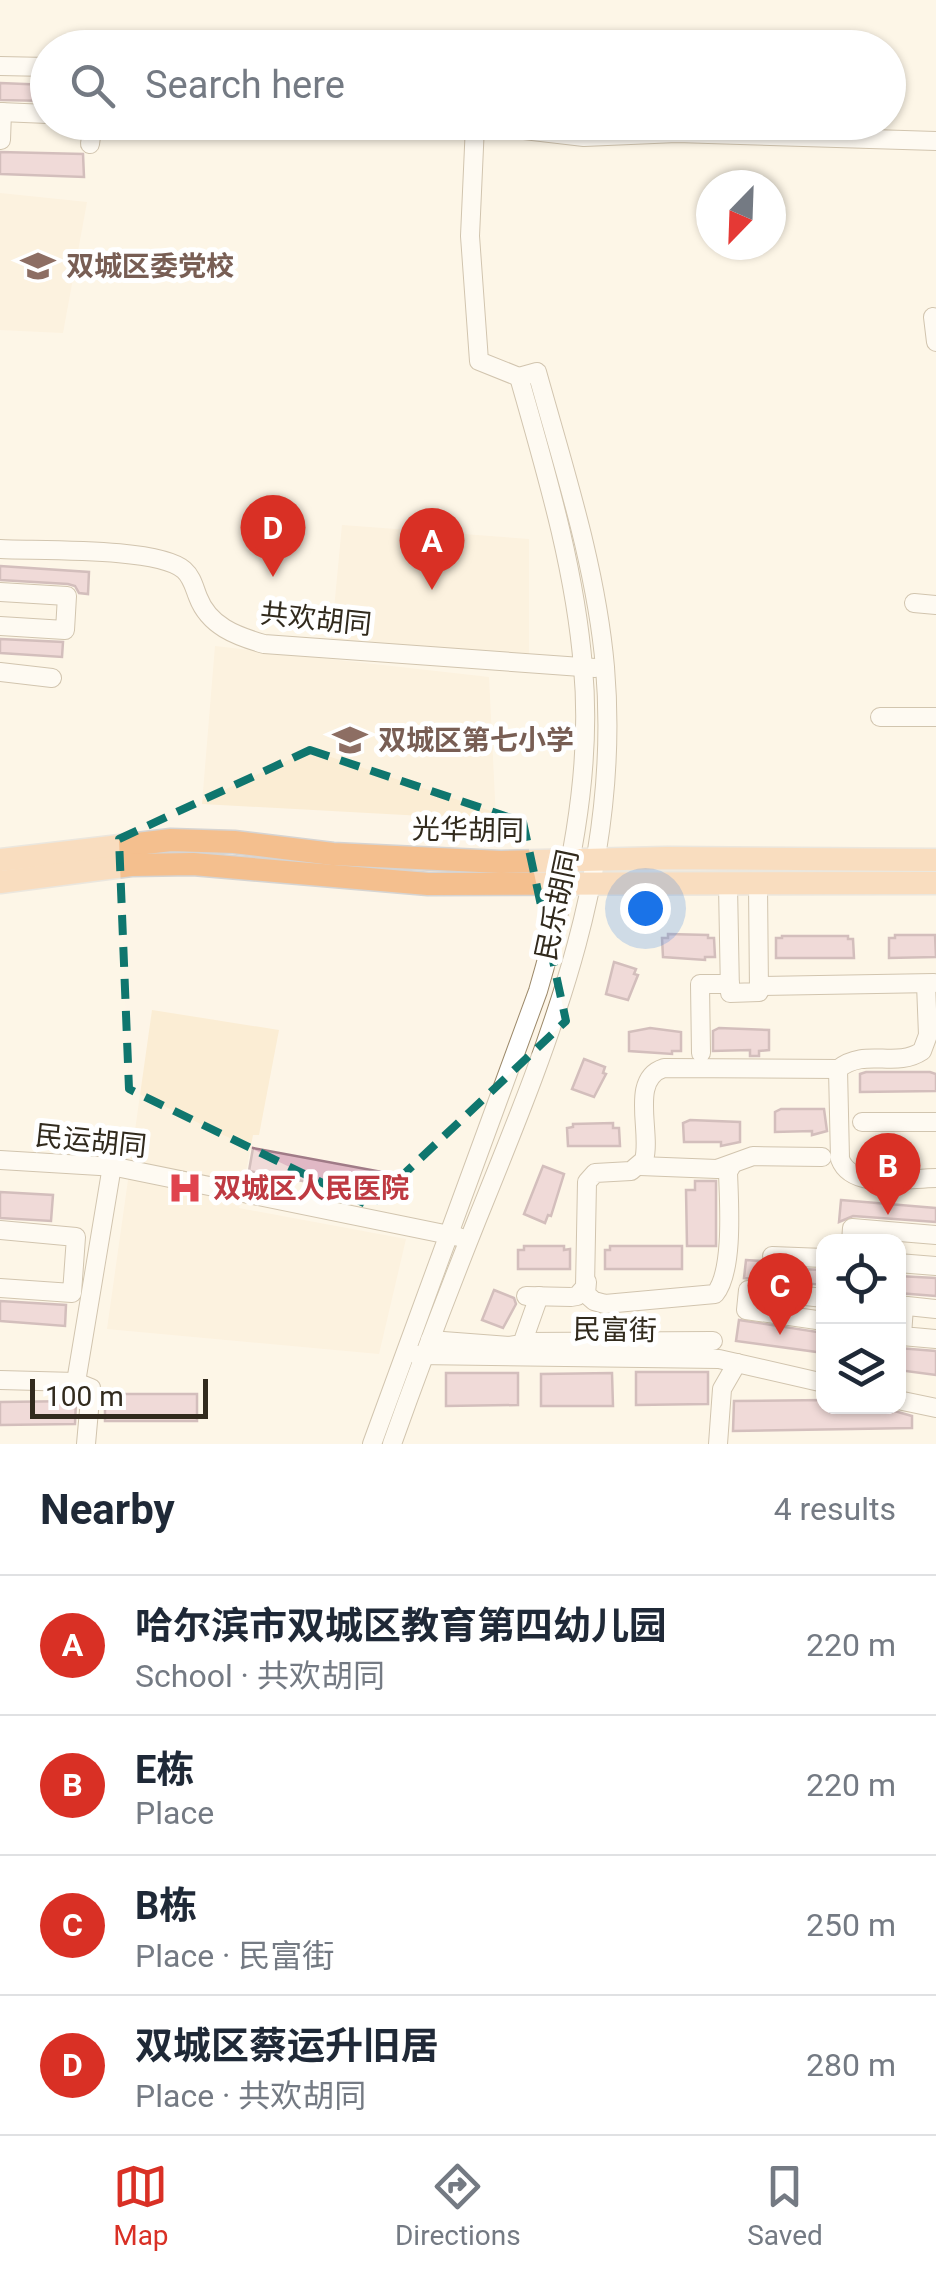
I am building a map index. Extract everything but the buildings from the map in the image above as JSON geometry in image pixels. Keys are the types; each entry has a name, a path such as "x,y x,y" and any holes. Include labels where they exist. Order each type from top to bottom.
{"main road":[{"name":"光华胡同","path":"0,860 171,840 234,842 567,874 592,885 936,883"},
{"name":"光华胡同","path":"0,882 131,865 193,864 428,884 567,874 596,861 936,860"}],"street":[{"path":"0,66 30,67"},
{"path":"1,140 1,112 30,113"},
{"path":"90,144 91,140"},
{"name":"民乐胡同","path":"392,1444 564,996 592,885 606,776 605,668 598,611 580,526 537,372 519,376 479,361 470,236 474,140"},
{"path":"904,140 936,141"},
{"path":"933,316 936,342"},
{"name":"民乐胡同","path":"372,1444 532,1008 567,874 581,770 583,667 560,522 519,376"},
{"name":"共欢胡同","path":"0,550 168,560 185,570 212,621 236,636 264,644 605,668"},
{"path":"0,592 67,596 64,630 0,626"},
{"path":"914,603 936,605"},
{"path":"0,672 52,678"},
{"path":"880,717 936,717"},
{"path":"728,885 730,993 759,992 758,884"},
{"path":"729,953 759,952"},
{"path":"695,1060 700,984 730,984"},
{"path":"640,1166 646,1155 647,1078 658,1069 695,1060 716,1069 838,1069 852,1058 906,1058 920,1053 927,1042 931,984 759,986"},
{"path":"838,1069 841,1165"},
{"path":"839,1102 847,1117 862,1122"},
{"path":"822,1156 834,1150 848,1126 862,1122 936,1122"},
{"path":"646,1124 650,1158 665,1168"},
{"path":"594,1301 586,1294 587,1182 595,1173 625,1172 640,1166 717,1169 753,1156 822,1156 835,1159 860,1178 936,1178"},
{"name":"民运胡同","path":"0,1160 112,1166 469,1240"},
{"path":"76,1382 112,1166"},
{"path":"524,1342 532,1296 570,1297 605,1304 715,1294 722,1284 732,1166"},
{"path":"852,1234 852,1228 876,1234"},
{"path":"0,1230 76,1236 72,1293 0,1288"},
{"path":"906,1236 936,1235"},
{"path":"772,1256 816,1258"},
{"path":"906,1264 936,1266"},
{"path":"570,1297 582,1292 587,1282"},
{"path":"816,1297 748,1290 746,1310 816,1321"},
{"path":"906,1306 936,1309"},
{"path":"902,1324 902,1336 936,1339"},
{"path":"427,1348 509,1346 524,1342 713,1341"},
{"name":"民富街","path":"404,1356 427,1348 718,1359 816,1381"},
{"path":"718,1444 722,1389 737,1363"},
{"path":"0,1380 76,1382 91,1388 86,1444"},
{"path":"906,1402 936,1408"}],"highlighted area":[{"path":"310,750 523,822 566,1021 370,1206 129,1089 119,839"}],"shaded area":[{"name":"双城区委党校","path":"0,193 87,202 63,333 0,330"},
{"path":"342,525 529,539 529,654 331,641"},
{"name":"双城区第七小学","path":"215,646 489,677 496,820 202,804"},
{"name":"双城区人民医院","path":"152,1010 279,1030 259,1135 253,1135 239,1208 406,1239 379,1354 107,1329"}],"place":[{"name":"双城区委党校","path":"38,266"},
{"name":"双城区蔡运升旧居","path":"273,577"},
{"name":"哈尔滨市双城区教育第四幼儿园","path":"432,590"},
{"name":"双城区第七小学","path":"350,740"},
{"name":"双城区人民医院","path":"185,1188"},
{"name":"E栋","path":"888,1215"},
{"name":"B栋","path":"780,1335"}]}
